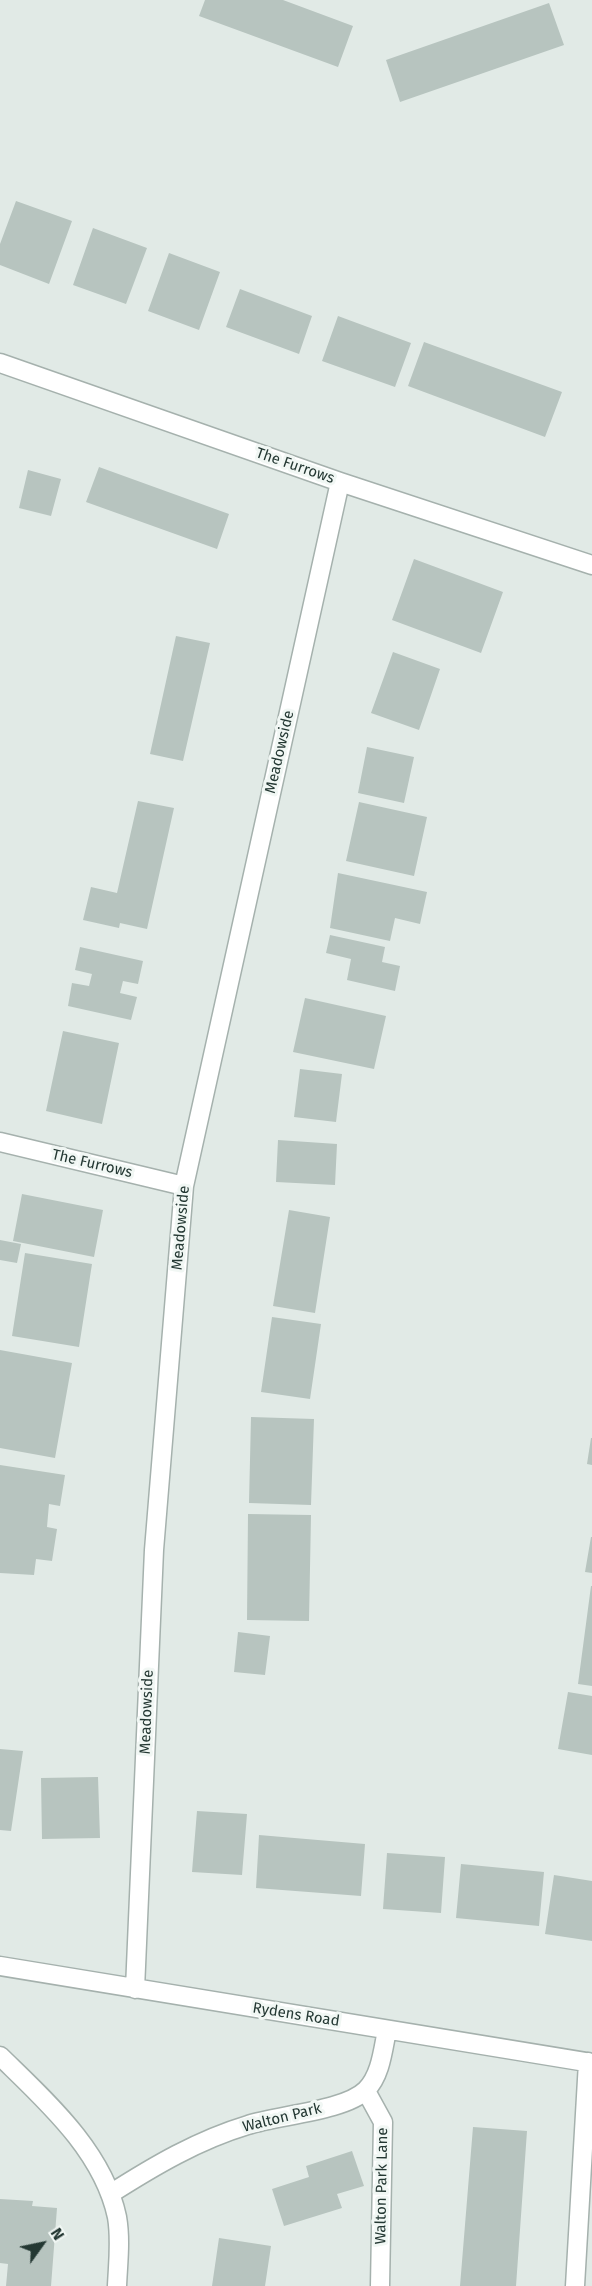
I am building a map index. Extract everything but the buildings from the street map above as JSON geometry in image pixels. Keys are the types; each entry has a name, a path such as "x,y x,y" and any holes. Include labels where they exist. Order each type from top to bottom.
{"street":[{"name":"The Furrows","path":"0,363 340,482 592,565"},
{"name":"Meadowside","path":"135,1989 154,1550 184,1186 340,482"},
{"name":"The Furrows","path":"0,1142 184,1186"},
{"name":"Rydens Road","path":"0,1966 590,2062"},
{"path":"366,2091 376,2075 387,2030"},
{"path":"0,2056 55,2109 93,2160 110,2194 117,2218 119,2242 117,2286"},
{"path":"574,2286 590,2062"},
{"name":"Walton Park","path":"110,2194 169,2157 238,2128 336,2104 366,2091"},
{"name":"Walton Park Lane","path":"366,2091 383,2122 380,2286"}]}
